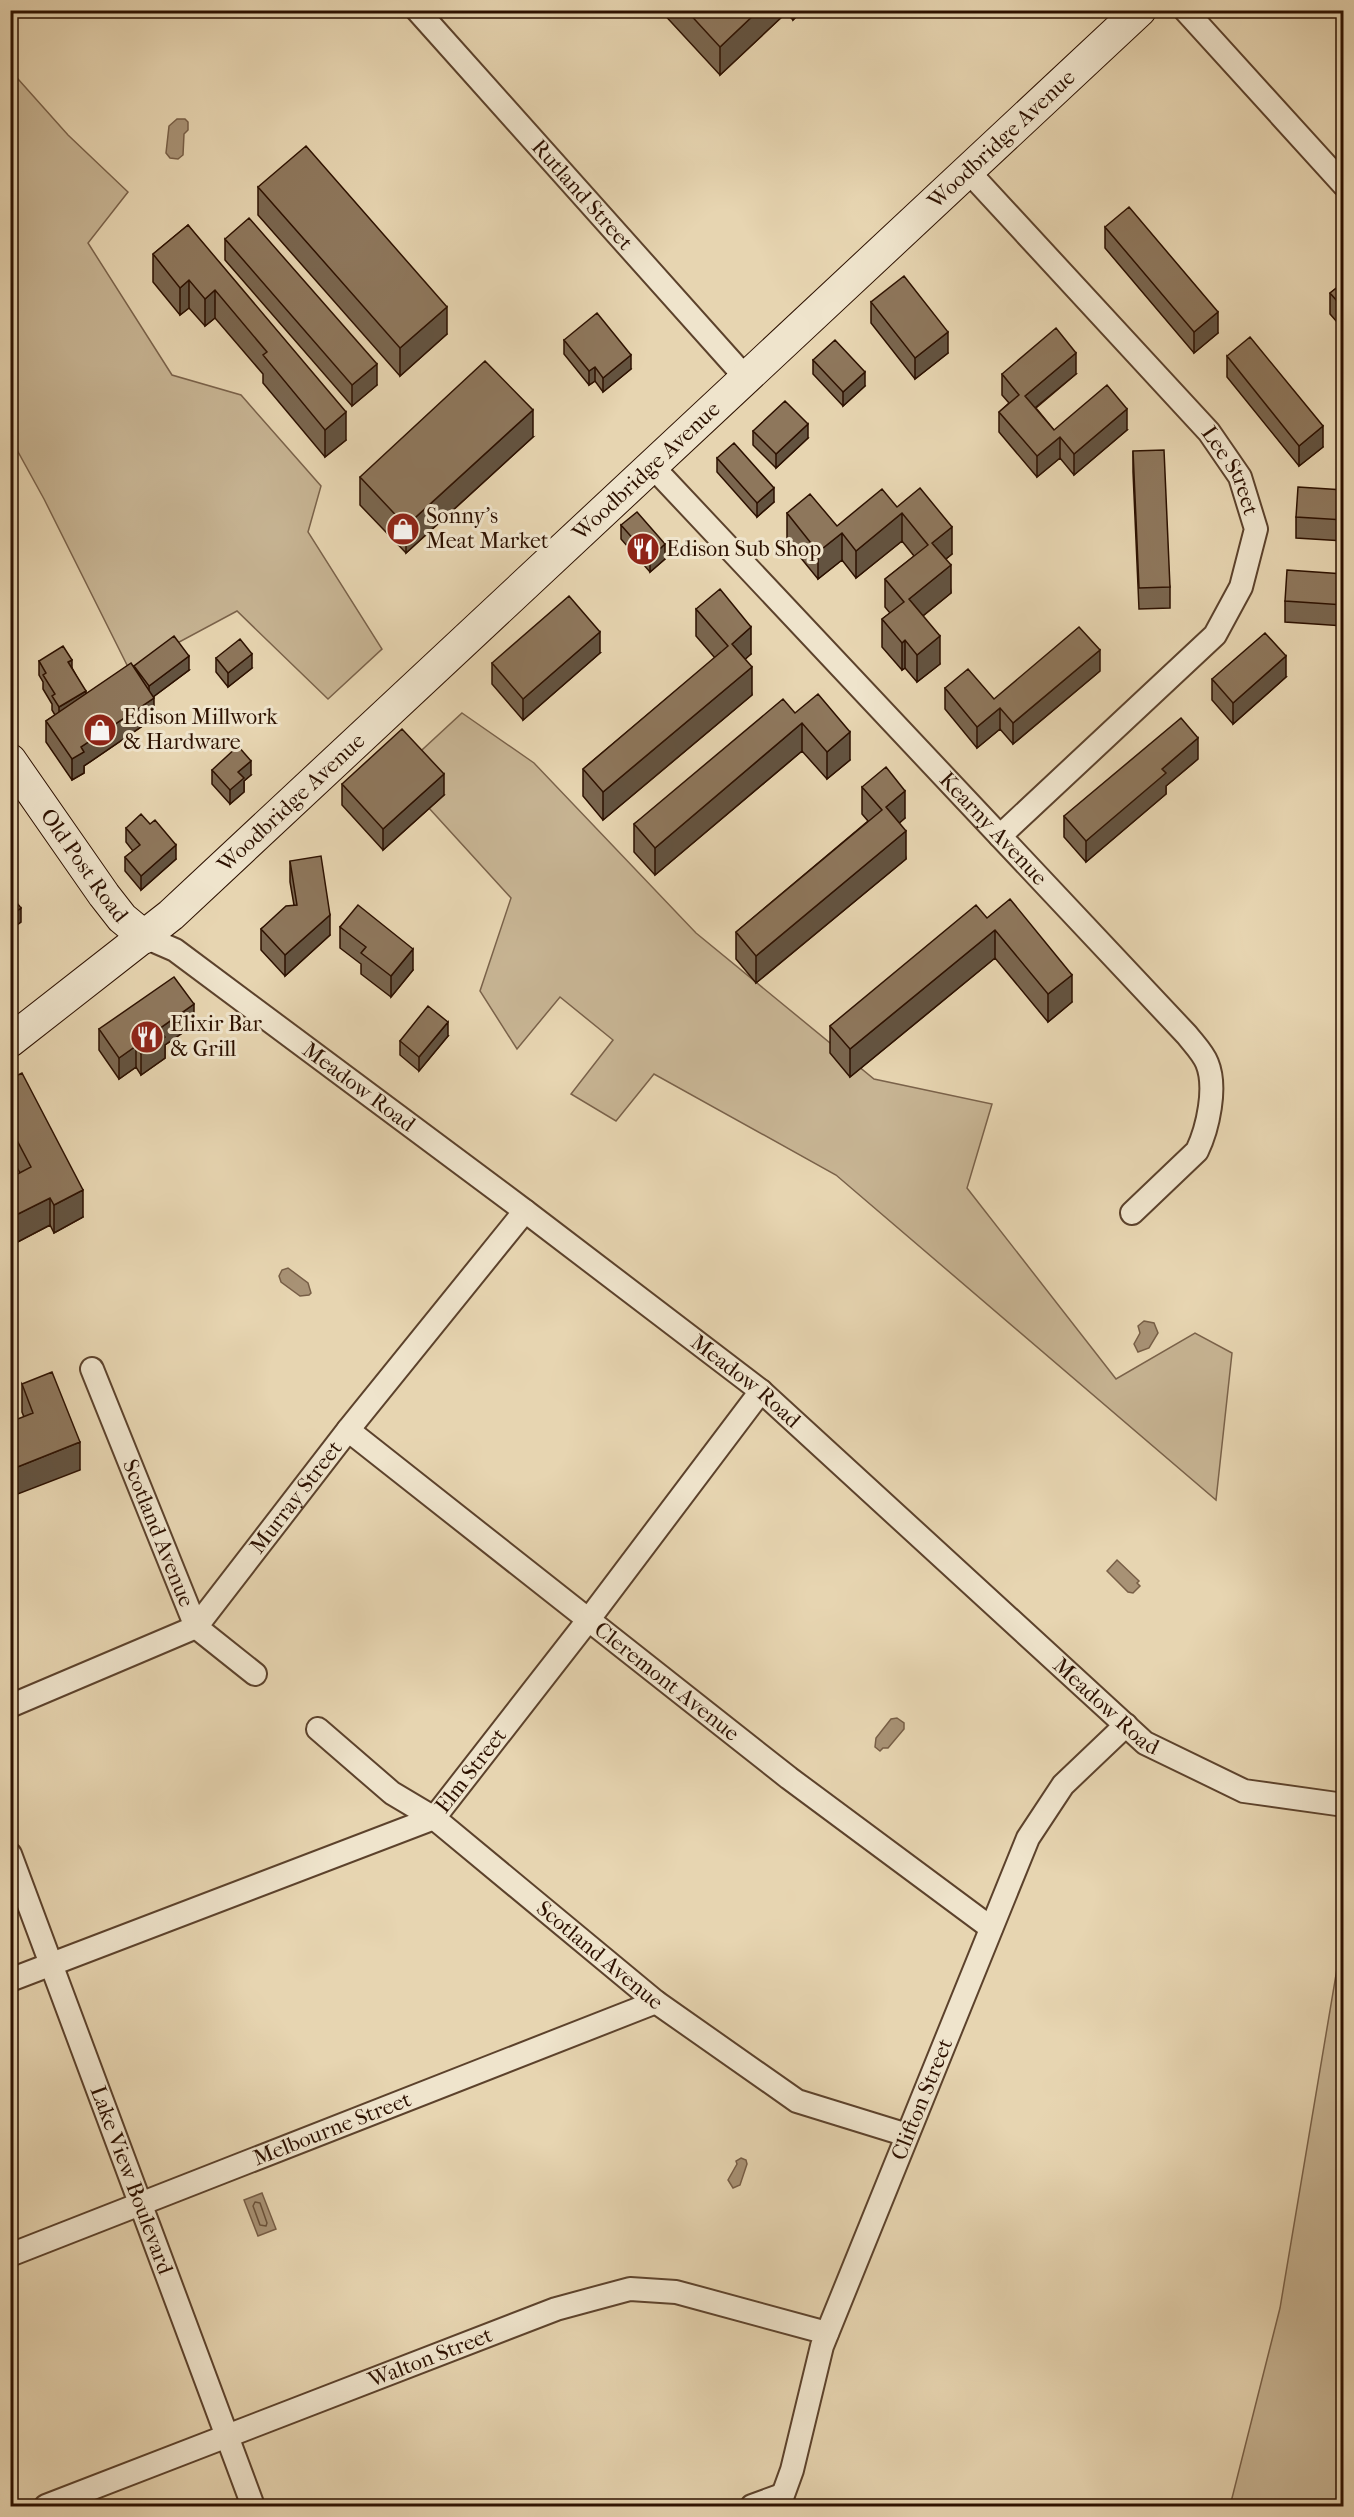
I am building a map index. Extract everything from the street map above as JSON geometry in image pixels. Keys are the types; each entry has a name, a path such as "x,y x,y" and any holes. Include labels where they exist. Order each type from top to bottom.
{"main road":[{"name":"Woodbridge Avenue","path":"10,1041 171,915 1140,10"},
{"name":"Old Post Road","path":"10,760 104,895 122,918 145,937"}],"street":[{"name":"Rutland Street","path":"417,10 747,378"},
{"path":"1185,10 1344,185"},
{"name":"Lee Street","path":"968,171 1209,432 1240,477 1256,529 1241,587 1215,635 1000,837"},
{"name":"Kearny Avenue","path":"652,466 1187,1035 1206,1060 1210,1073 1209,1112 1204,1138 1197,1151 1132,1214"},
{"name":"Meadow Road","path":"145,937 175,950 525,1211 761,1391 1145,1743 1244,1791 1344,1804"},
{"name":"Murray Street","path":"10,1706 196,1627 348,1430 525,1211"},
{"name":"Scotland Avenue","path":"92,1369 196,1627 255,1674"},
{"name":"Elm Street","path":"10,1980 434,1818 589,1619 761,1391"},
{"name":"Cleremont Avenue","path":"348,1430 789,1778 992,1928"},
{"name":"Clifton Street","path":"781,2501 792,2470 822,2346 1028,1838 1063,1785 1125,1725"},
{"name":"Scotland Avenue","path":"318,1729 392,1793 434,1818 656,2002 797,2101 907,2135"},
{"name":"Lake View Boulevard","path":"10,1854 253,2506"},
{"name":"Melbourne Street","path":"10,2256 656,2002"},
{"name":"Walton Street","path":"46,2506 556,2309 630,2289 676,2292 827,2333"},
{"path":"752,2506 781,2501"}],"shaded area":[{"path":"10,70 68,135 128,192 88,243 172,375 241,395 321,486 308,532 382,649 328,699 237,611 129,669 44,499 11,439"},
{"path":"462,713 534,763 696,933 874,1079 992,1104 967,1188 1116,1379 1195,1333 1232,1353 1216,1500 836,1175 654,1074 616,1121 571,1094 613,1040 560,997 517,1049 480,991 511,898 397,773"},
{"path":"1343,1933 1343,2506 1230,2506 1280,2308"}],"water":[{"path":"177,119 185,119 188,122 188,130 184,134 183,155 178,159 170,158 166,153 169,126"},
{"path":"288,1268 308,1283 311,1293 309,1295 300,1296 281,1282 279,1276 282,1270"},
{"path":"1144,1321 1154,1323 1158,1333 1149,1348 1138,1352 1134,1344 1140,1333 1138,1326"},
{"path":"1117,1560 1139,1581 1137,1583 1140,1586 1133,1593 1128,1592 1107,1571"},
{"path":"897,1718 904,1723 904,1729 888,1748 880,1751 875,1747 876,1738 891,1719"},
{"path":"741,2158 746,2160 747,2164 740,2185 733,2188 728,2180 737,2164 736,2161"},
{"path":"262,2193 276,2229 258,2236 244,2200"}],"building":[{"path":"686,10 759,10 720,47"},
{"path":"306,146 447,307 400,348 258,187"},
{"path":"1129,207 1218,312 1194,332 1105,227"},
{"path":"249,218 377,364 352,385 225,239"},
{"path":"188,225 346,412 325,430 263,355 267,352 215,290 205,299 189,280 180,288 153,254"},
{"path":"904,276 948,332 915,358 871,302"},
{"path":"1344,282 1344,309 1330,293"},
{"path":"597,313 631,355 603,378 595,367 589,371 564,340"},
{"path":"1056,328 1076,353 1025,396 1054,430 1107,385 1127,409 1074,454 1060,437 1037,456 999,412 1019,395 1002,374"},
{"path":"1250,337 1323,426 1299,446 1227,356"},
{"path":"835,340 865,372 843,392 813,360"},
{"path":"485,361 533,410 406,526 360,477"},
{"path":"785,401 808,424 776,454 753,431"},
{"path":"734,443 774,488 757,503 717,458"},
{"path":"1164,450 1170,587 1139,588 1133,451"},
{"path":"1298,487 1344,490 1344,520 1296,517"},
{"path":"920,488 952,527 932,543 951,565 909,599 940,636 917,655 905,640 902,643 882,619 904,602 885,579 928,545 902,513 856,551 842,533 818,552 787,513 810,494 837,526 882,489 897,507"},
{"path":"637,512 665,544 650,558 621,525"},
{"path":"1287,570 1344,574 1344,605 1285,601"},
{"path":"720,589 751,627 732,644 752,667 603,792 583,769 728,646 696,609"},
{"path":"569,596 600,632 523,699 492,663"},
{"path":"1079,627 1100,650 1013,723 1000,708 977,727 945,688 968,669 994,699"},
{"path":"1265,633 1286,656 1233,703 1212,679"},
{"path":"174,636 189,656 149,686 134,666"},
{"path":"240,639 252,654 228,673 216,658"},
{"path":"63,646 72,660 68,662 86,691 59,707 52,696 55,694 43,675 46,673 39,661"},
{"path":"131,663 154,698 81,747 84,752 72,759 46,721"},
{"path":"818,694 850,732 827,752 802,723 655,848 634,824 783,699 795,713"},
{"path":"1181,718 1198,738 1162,769 1166,773 1086,841 1064,816"},
{"path":"402,729 444,774 383,829 342,784"},
{"path":"238,746 251,761 238,772 244,778 230,790 212,770"},
{"path":"886,767 905,791 886,807 906,831 756,956 736,932 882,810 862,787"},
{"path":"141,814 150,824 155,820 176,845 141,876 125,857 140,845 126,828"},
{"path":"321,856 330,915 285,955 261,929 286,906 297,905 290,861"},
{"path":"10,894 21,908 10,916"},
{"path":"1010,899 1072,975 1048,994 995,930 850,1049 830,1026 976,905 987,918"},
{"path":"358,905 413,949 391,976 361,953 366,947 340,927"},
{"path":"174,977 194,1004 159,1029 165,1037 141,1054 136,1046 119,1058 99,1029"},
{"path":"428,1006 448,1022 419,1057 400,1041"},
{"path":"22,1073 83,1190 54,1205 50,1198 10,1218 10,1178 31,1167 10,1127 10,1079"},
{"path":"52,1372 80,1442 10,1470 10,1422 33,1413 22,1384"}],"place":[{"name":"Sonny's Meat Market","path":"403,529"},
{"name":"Edison Sub Shop","path":"643,549"},
{"name":"Edison Millwork & Hardware","path":"100,730"},
{"name":"Elixir Bar & Grill","path":"147,1037"}]}
